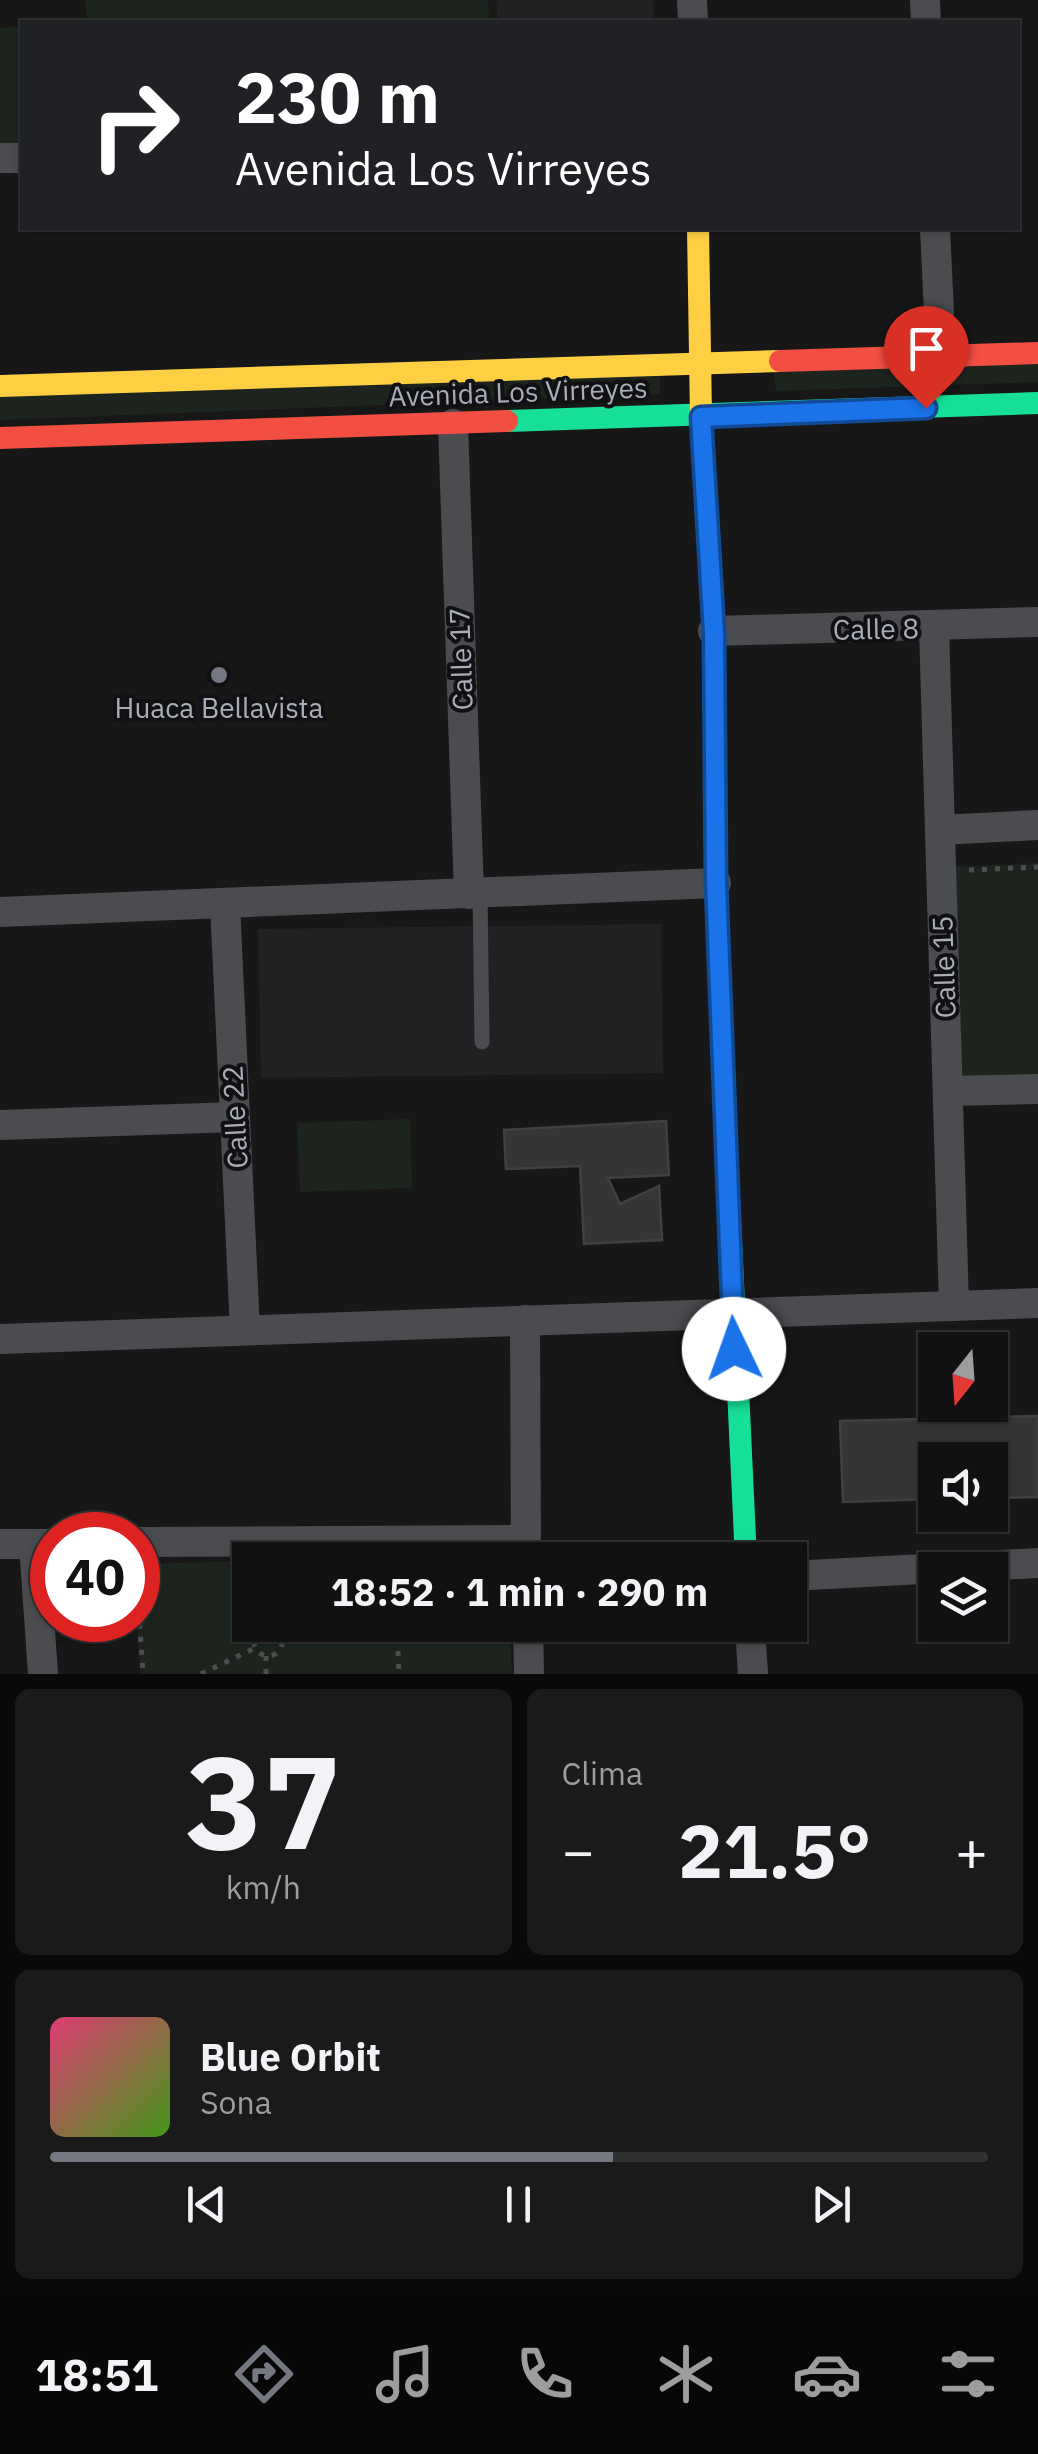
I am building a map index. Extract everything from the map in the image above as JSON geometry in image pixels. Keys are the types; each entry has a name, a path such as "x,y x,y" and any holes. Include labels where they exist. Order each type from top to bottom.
{"main road":[{"path":"698,230 701,417 714,632 716,883 745,1542"},
{"name":"Avenida Los Virreyes","path":"0,386 1038,353"},
{"name":"Avenida Los Virreyes","path":"0,438 1038,403"}],"street":[{"path":"935,230 941,356"},
{"name":"Calle 17","path":"453,424 474,893"},
{"name":"Calle 8","path":"714,632 1038,622"},
{"name":"Calle 15","path":"934,628 954,1306"},
{"path":"940,830 1038,825"},
{"path":"0,912 716,883"},
{"name":"Calle 22","path":"225,904 246,1330"},
{"path":"948,1091 1038,1089"},
{"path":"0,1125 235,1117"},
{"path":"0,1339 1038,1303"},
{"path":"525,1320 526,1542"},
{"path":"160,1542 232,1544"},
{"path":"0,1544 30,1544"},
{"path":"807,1575 1038,1563"},
{"path":"43,1642 43,1674"},
{"path":"528,1642 529,1674"},
{"path":"751,1642 754,1674"}],"lane":[{"path":"474,893 482,1042"}],"path":[{"path":"956,870 1038,867"},
{"path":"140,1642 142,1674"},
{"path":"255,1642 255,1648"},
{"path":"266,1656 279,1650 280,1642"},
{"path":"398,1642 399,1674"},
{"path":"255,1648 266,1656"},
{"path":"201,1674 255,1648"},
{"path":"266,1656 266,1674"}],"shaded area":[{"path":"85,0 488,0 489,20 87,20"},
{"path":"496,0 653,0 654,20 498,20"},
{"path":"20,26 20,143 0,144 0,28"},
{"path":"1038,357 1038,382 776,391 773,366"},
{"path":"660,370 660,394 0,420 0,396"},
{"path":"1038,863 1038,1080 962,1083 950,867"},
{"path":"661,924 663,1073 261,1078 258,929"},
{"path":"410,1119 412,1188 300,1192 297,1123"},
{"path":"232,1561 232,1642 511,1642 512,1674 141,1674 138,1642 160,1642 160,1563"}],"building":[{"path":"666,1121 669,1175 608,1178 620,1204 659,1186 662,1240 584,1244 580,1166 506,1169 504,1130"},
{"path":"1038,1416 1038,1497 1008,1498 1008,1442 918,1442 918,1500 843,1502 840,1421 1008,1422 1008,1417"}],"traffic: fast":[{"path":"507,421 1038,403"},
{"path":"723,1070 745,1542"}],"traffic: slow":[{"path":"698,230 701,417 713,631 723,1070"},
{"path":"0,386 780,361"}],"traffic: jam":[{"path":"780,361 1038,353"},
{"path":"0,438 507,421"}],"place":[{"name":"Huaca Bellavista","path":"219,675"}],"route":[{"path":"734,1349 716,883 714,632 701,417 926,408"}]}
